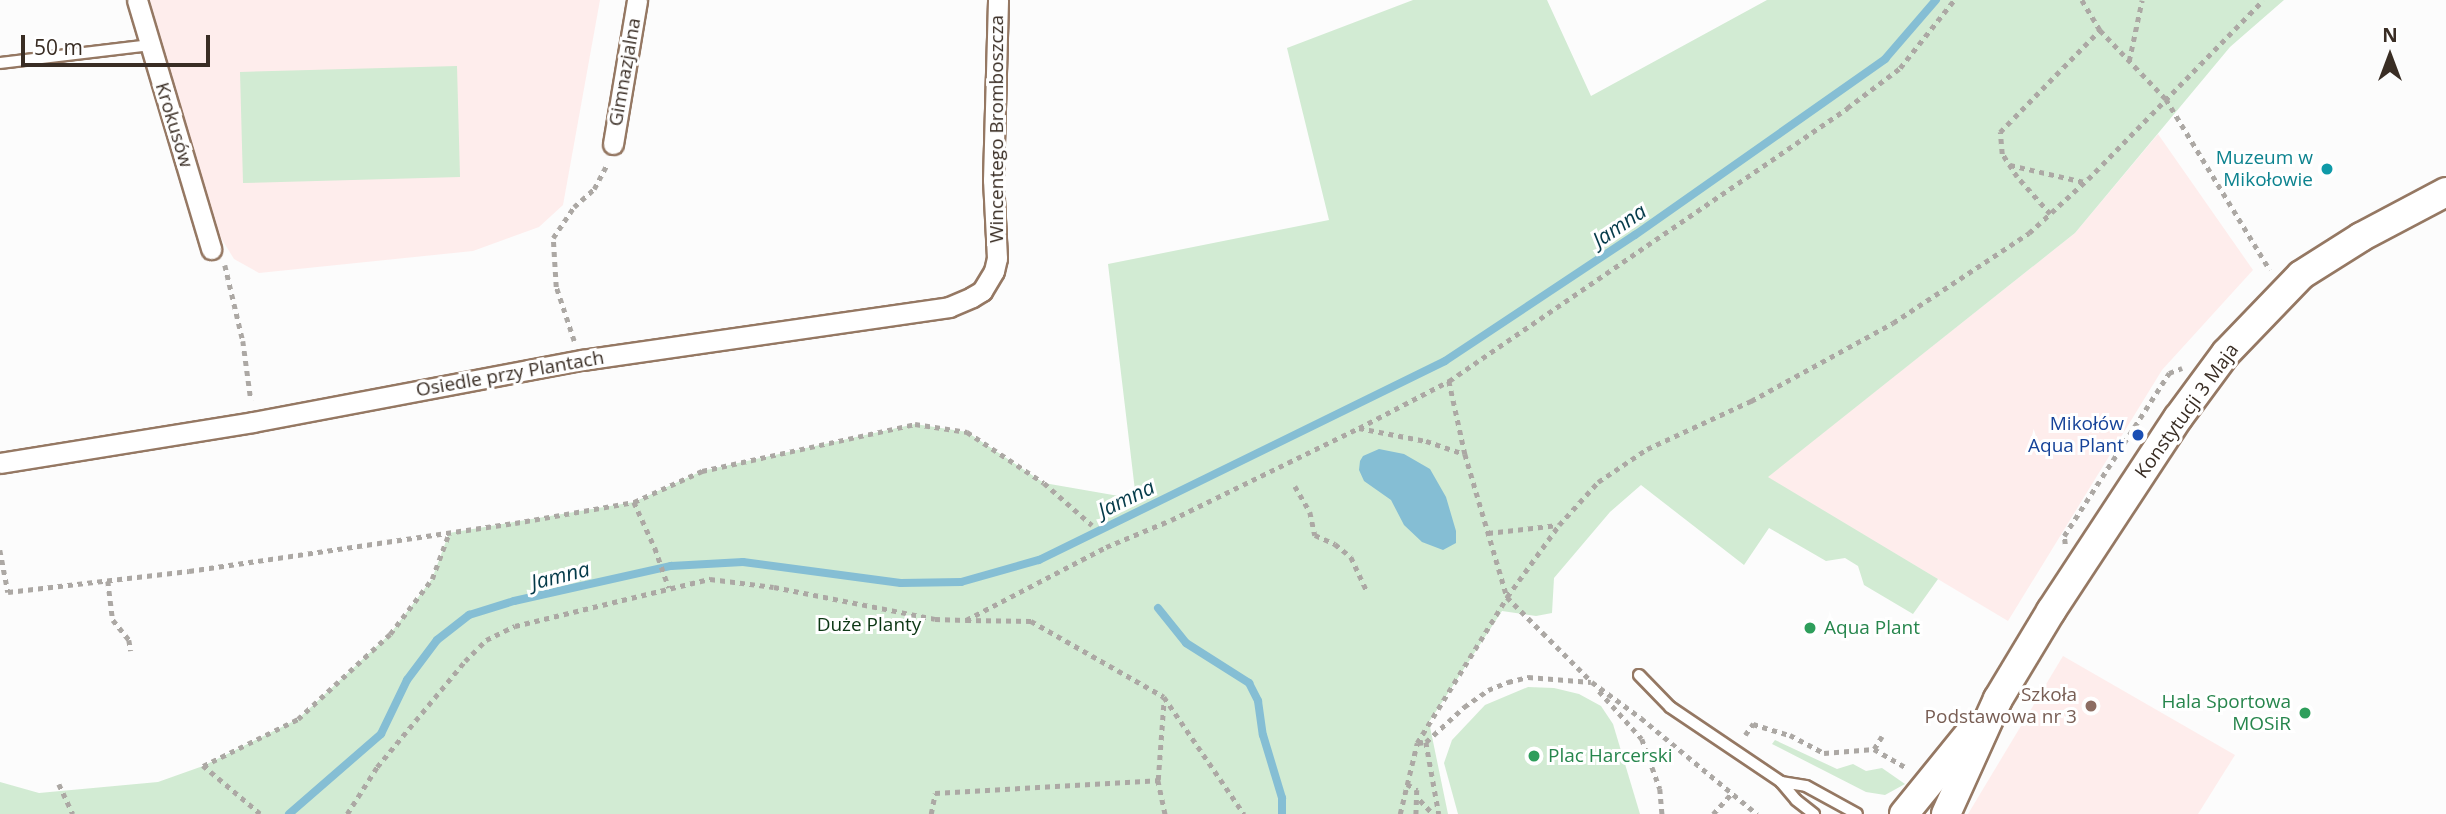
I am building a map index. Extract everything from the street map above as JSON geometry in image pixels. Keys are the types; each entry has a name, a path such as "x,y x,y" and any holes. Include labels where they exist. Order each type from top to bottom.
{"street":[{"name":"Krokusów","path":"137,0 211,249"},
{"name":"Gimnazjalna","path":"613,144 638,0"},
{"name":"Wincentego Bromboszcza","path":"997,258 993,180 998,0"},
{"name":"Konstytucji 3 Maja","path":"1946,814 1998,699 2178,418 2226,353 2301,275 2361,237 2446,192"},
{"name":"Osiedle przy Plantach","path":"0,463 253,422 582,359 948,307 982,290 994,271 997,258"},
{"name":"Konstytucji 3 Maja","path":"1904,814 1998,699"}],"lane":[{"path":"0,63 150,45"},
{"path":"1639,675 1670,707 1781,782 1796,800 1814,814"},
{"path":"1781,782 1806,786 1857,814"}],"path":[{"path":"966,620 1106,547 1171,520 1449,381 1847,108 1900,68 1955,0"},
{"path":"2082,0 2100,30 2166,99 2270,271"},
{"path":"2129,61 2143,0"},
{"path":"1400,814 1417,743 1507,597 1559,525 1598,482 1622,464 1751,401 1893,323 2029,233 2084,182 2263,0"},
{"path":"2050,214 2002,154 2000,132 2100,30"},
{"path":"578,349 556,287 553,238 574,207 594,189 608,164 613,144"},
{"path":"2009,164 2084,182"},
{"path":"229,278 243,341 252,411"},
{"path":"1449,381 1465,454 1507,597 1592,682 1642,739 1660,789 1662,814"},
{"path":"0,550 8,592 108,581 449,533 634,502 702,471 915,424 967,432 1044,483 1092,525"},
{"path":"1359,428 1426,441 1465,454"},
{"path":"1295,486 1310,512 1315,535 1335,544 1351,557 1367,591"},
{"path":"634,502 655,548 669,588"},
{"path":"1488,533 1559,525"},
{"path":"260,814 203,766 298,719 390,634 432,579 449,533"},
{"path":"347,814 377,767 418,716 486,640 515,626 710,579 774,587 934,619 1031,621 1164,697 1244,814"},
{"path":"108,581 113,620 129,639 131,651"},
{"path":"1417,743 1426,742 1464,707 1488,690 1508,682 1528,677 1592,682 1641,718 1757,814"},
{"path":"1164,697 1158,780 1166,814"},
{"path":"1745,735 1753,724 1790,735 1824,754 1874,749 1901,765"},
{"path":"1874,749 1882,736"},
{"path":"1426,742 1439,814"},
{"path":"931,814 934,793 1158,780"},
{"path":"59,784 73,814"},
{"path":"1407,784 1417,790 1419,799 1416,814"},
{"path":"1713,814 1731,794"},
{"path":"1419,799 1433,814"}],"shaded area":[{"path":"150,0 600,0 563,205 539,227 473,251 259,273 234,259 210,220"},
{"path":"2158,134 2253,270 2162,370 2008,621 1767,477 2075,233"},
{"name":"Szkoła Podstawowa nr 3","path":"2063,656 2235,755 2198,814 1968,814"}],"green space":[{"name":"Duże Planty","path":"1413,0 1547,0 1591,96 1767,0 2284,0 2230,47 2075,233 1768,477 1938,579 1913,614 1864,585 1858,566 1845,558 1826,561 1769,528 1744,565 1641,485 1610,512 1554,578 1552,613 1536,616 1502,611 1429,722 1448,814 0,814 0,782 39,793 158,782 203,766 298,719 390,634 432,579 449,533 634,502 702,471 915,424 967,432 1044,483 1136,499 1108,264 1329,220 1287,48"},
{"path":"457,66 460,177 243,183 240,72"},
{"name":"Plac Harcerski","path":"1528,687 1554,688 1579,694 1601,706 1613,724 1640,814 1458,814 1444,763 1452,740 1485,705"},
{"path":"1775,740 1837,769 1853,764 1866,771 1882,768 1905,784 1885,795 1866,792 1772,744"}],"water":[{"path":"1379,449 1404,454 1430,469 1446,497 1456,531 1456,543 1443,550 1422,542 1404,525 1391,500 1364,481 1359,470 1360,461 1363,456"}],"waterway":[{"name":"Jamna","path":"289,814 381,734 407,680 437,640 469,615 514,601 671,566 743,562 901,583 961,582 1039,560 1445,361 1635,235 1885,59 1936,0"},
{"path":"1158,608 1186,643 1249,683 1258,701 1263,735 1282,798 1282,814"}],"place":[{"name":"Muzeum w Mikołowie","path":"2327,169"},
{"name":"Mikołów Aqua Plant","path":"2138,435"},
{"name":"Aqua Plant","path":"1810,628"},
{"name":"Szkoła Podstawowa nr 3","path":"2091,706"},
{"name":"Hala Sportowa MOSiR","path":"2305,713"},
{"name":"Plac Harcerski","path":"1534,756"}]}
